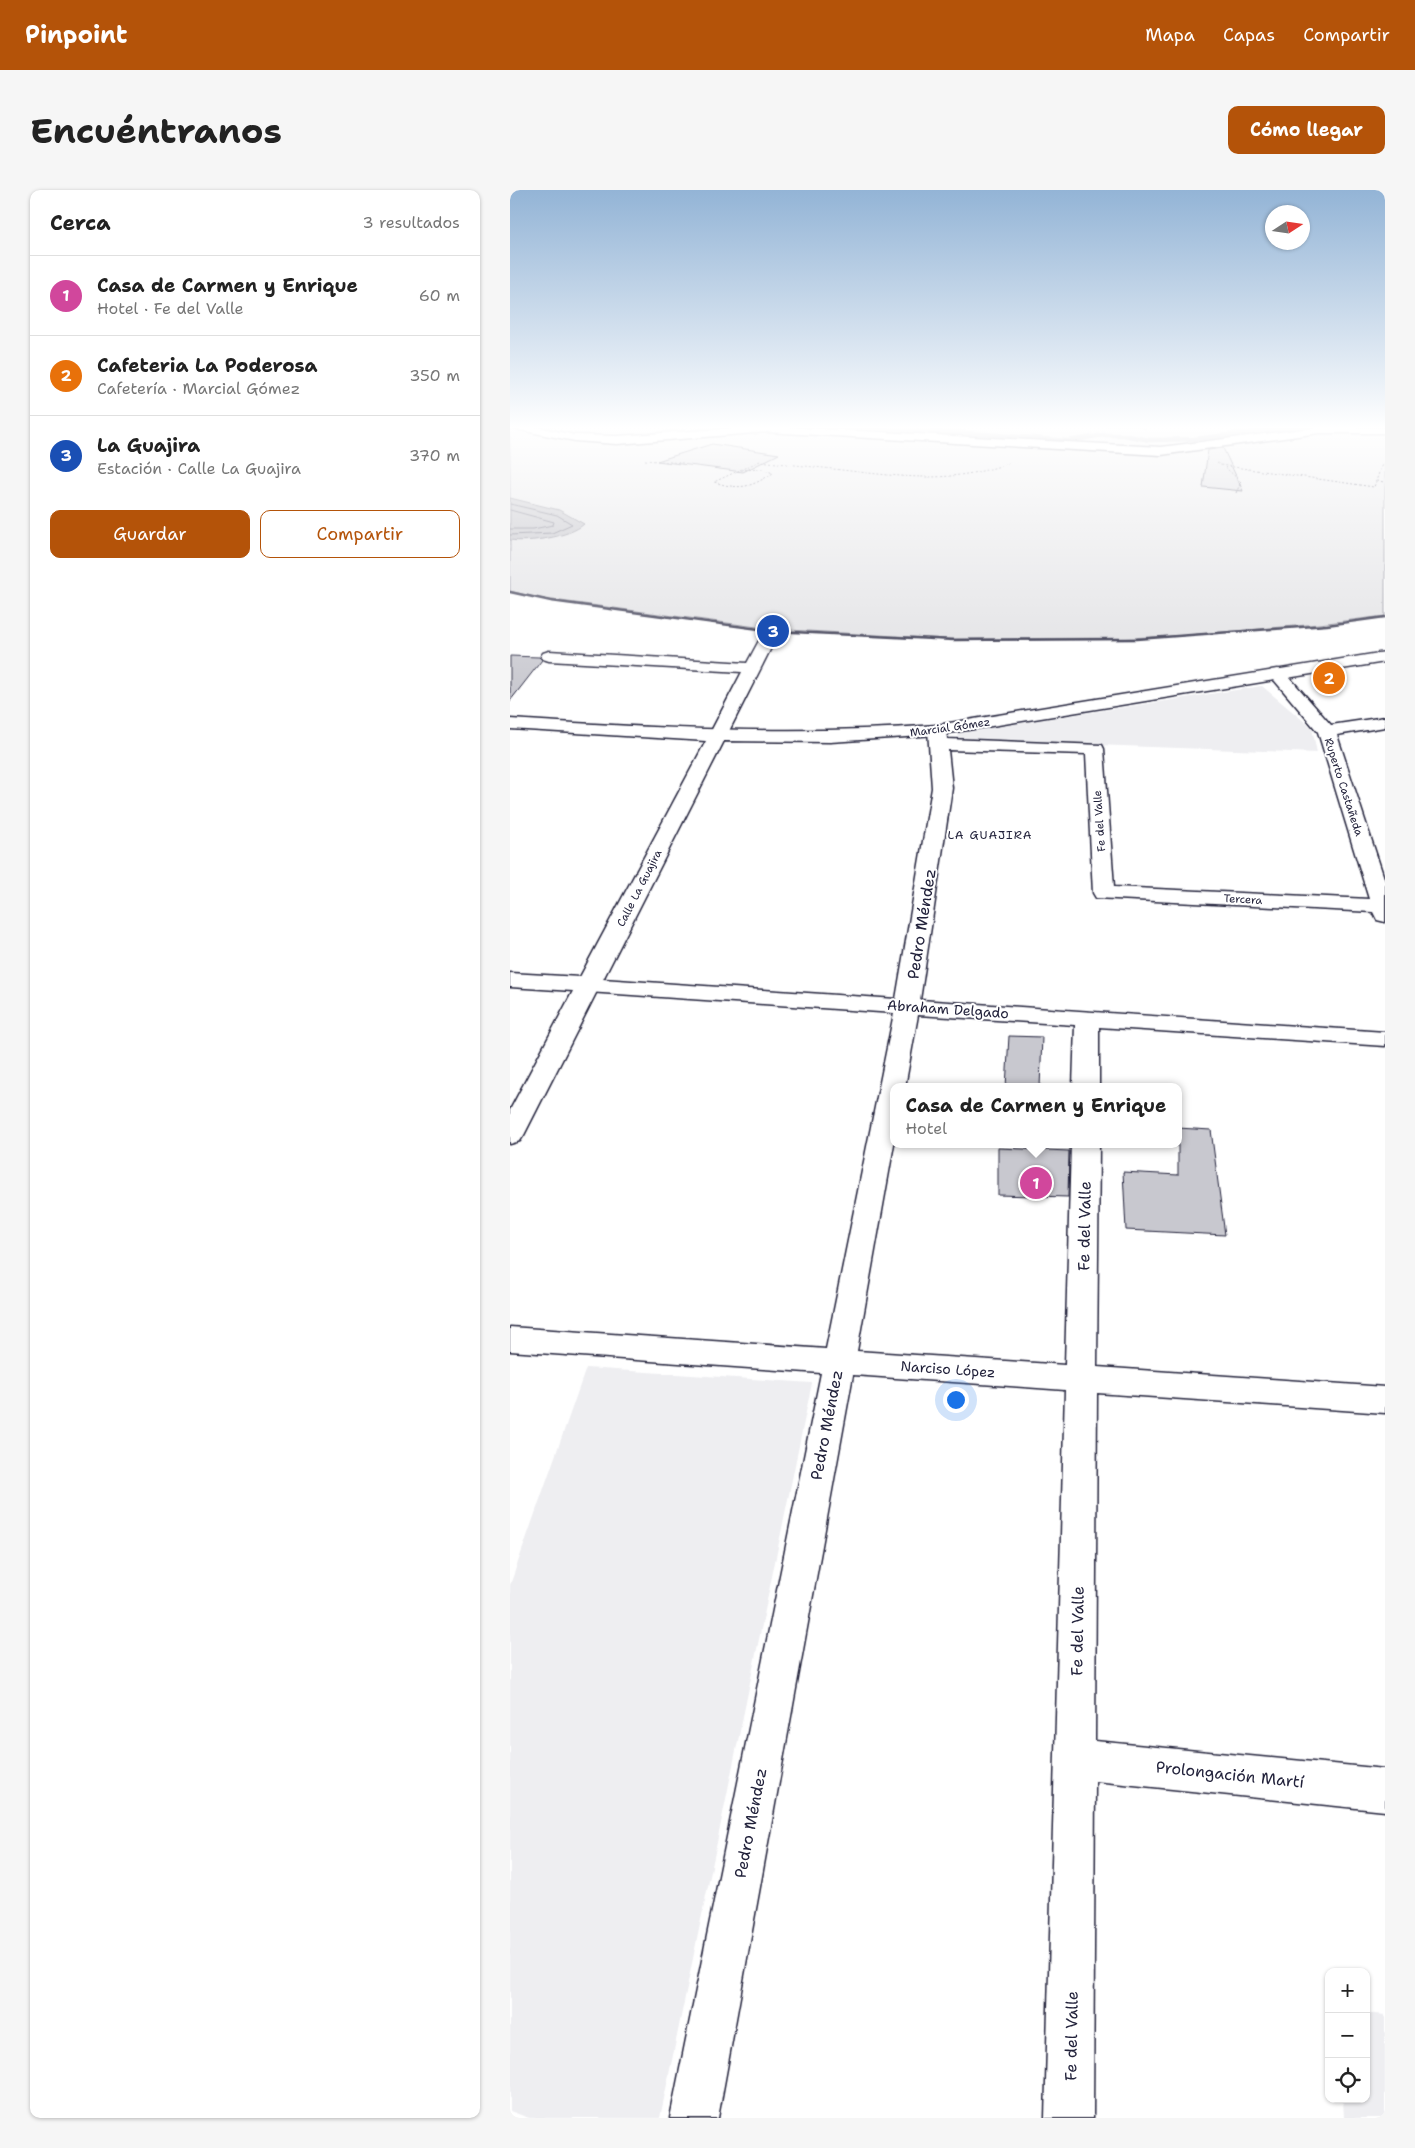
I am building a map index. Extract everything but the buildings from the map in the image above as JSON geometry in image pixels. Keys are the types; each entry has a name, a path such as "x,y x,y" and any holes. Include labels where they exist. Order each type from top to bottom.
{"street":[{"name":"Calle La Guajira","path":"510,1135 766,640"},
{"path":"549,656 751,668"},
{"name":"Marcial Gómez","path":"510,724 717,737 830,738 887,735 938,737 1277,674 1385,657"},
{"name":"Ruperto Castañeda","path":"1277,674 1326,731 1384,911"},
{"path":"1326,731 1385,722"},
{"name":"Fe del Valle","path":"938,737 1095,749 1104,893"},
{"name":"Pedro Méndez","path":"892,1083 907,1006 942,788 938,737"},
{"name":"Tercera","path":"1104,893 1384,911"},
{"name":"Abraham Delgado","path":"510,980 1385,1040"},
{"path":"1086,1083 1087,1019"},
{"name":"Pedro Méndez","path":"694,2118 890,1094"},
{"name":"Fe del Valle","path":"1069,2118 1085,1148"},
{"name":"Narciso López","path":"510,1339 1385,1400"},
{"name":"Prolongación Martí","path":"1075,1759 1385,1790"}],"shaded area":[{"path":"510,515 1385,515 1385,616 1319,624 1126,638 948,639 772,629 538,598 510,591"},
{"path":"1262,686 1312,728 1317,753 958,740 957,733"},
{"path":"586,1368 812,1383 660,2118 529,2118 510,2111 510,1585"},
{"path":"1370,2013 1385,2015 1385,2118 1344,2118 1343,2103 1370,2103"}],"water":[{"path":"510,515 568,515 584,524 578,529 559,536 527,541 510,540"}],"railway":[{"path":"510,592 551,601 773,631 954,640 1137,639 1327,625 1385,617"}],"place":[{"name":"La Guajira","path":"773,631"},
{"name":"Cafeteria La Poderosa","path":"1329,678"},
{"name":"Casa de Carmen y Enrique","path":"1036,1183"}],"district":[{"name":"LA GUAJIRA","path":"990,835"}]}
